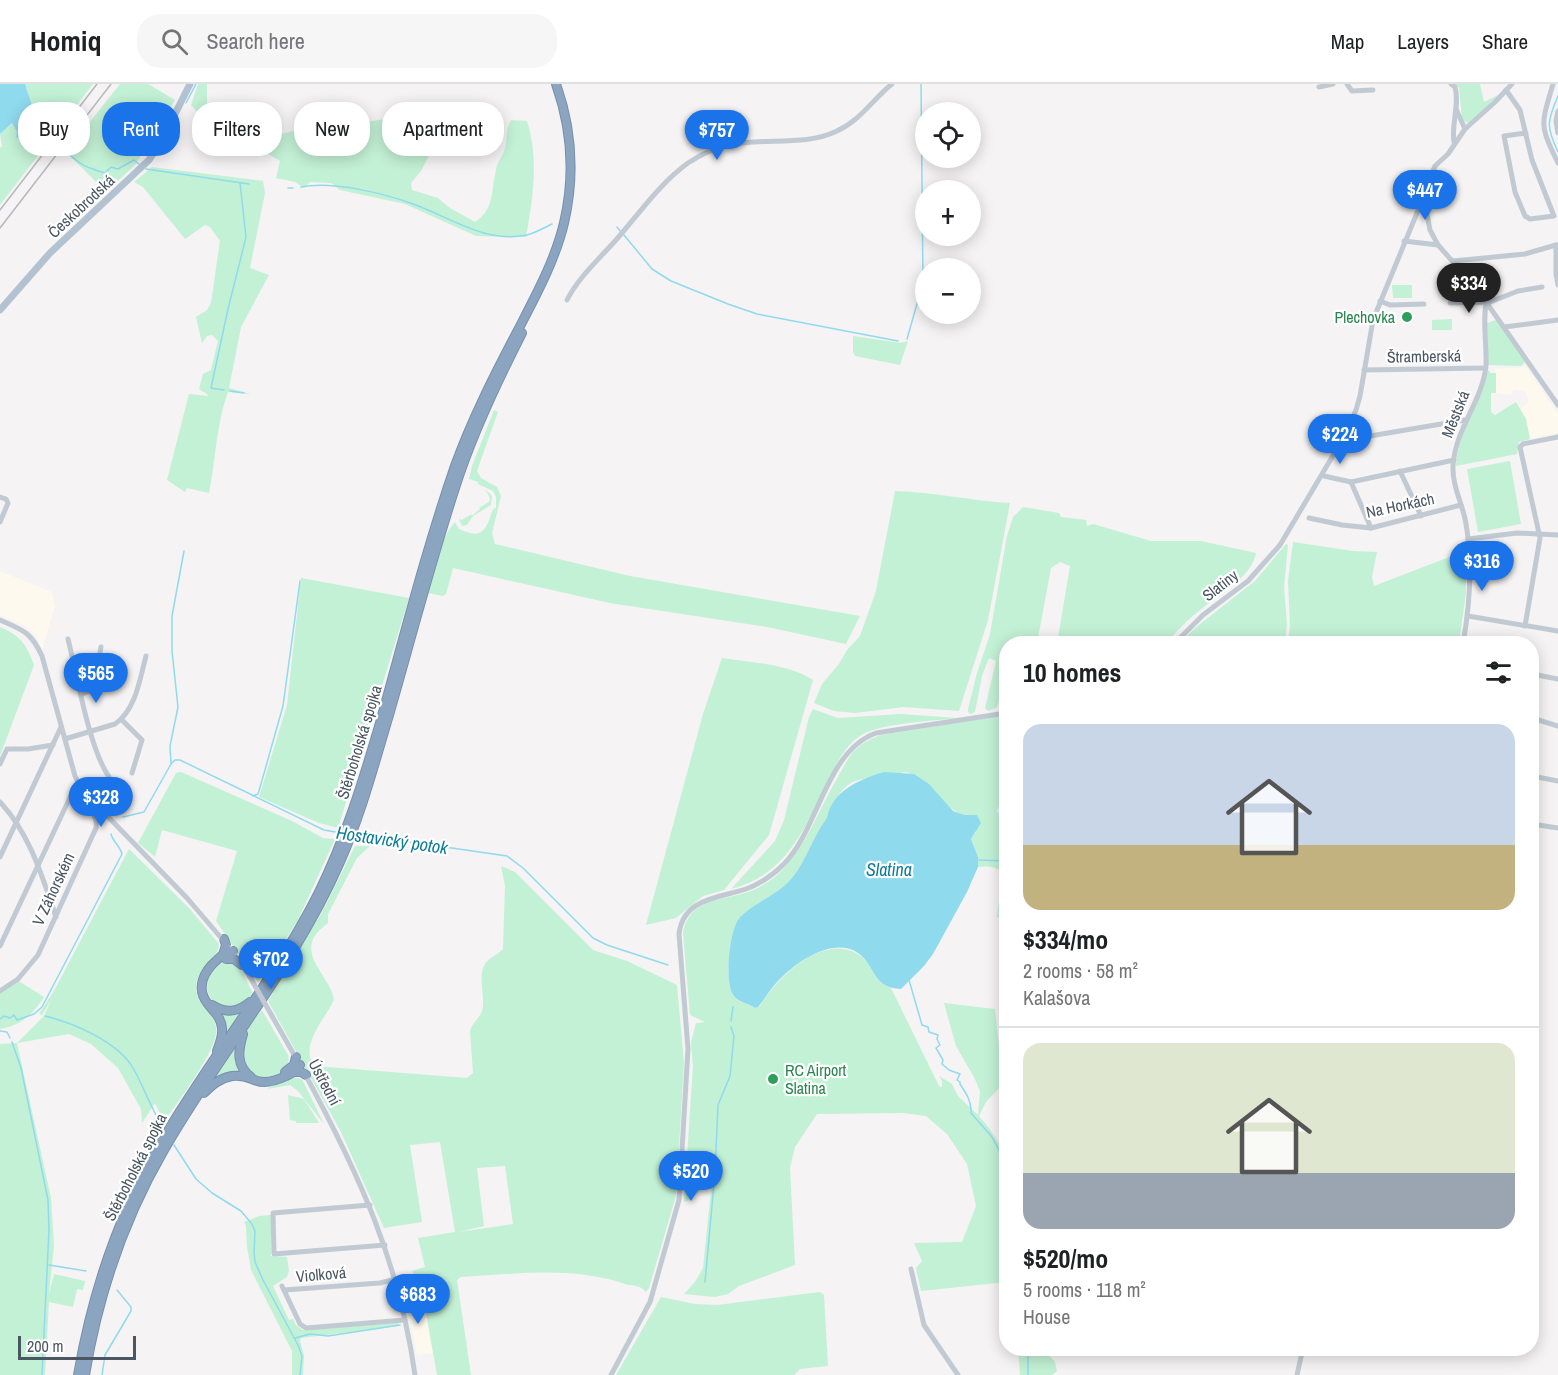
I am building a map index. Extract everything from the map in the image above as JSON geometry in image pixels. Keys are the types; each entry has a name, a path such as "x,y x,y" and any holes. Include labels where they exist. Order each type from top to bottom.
{"highway":[{"name":"Štěrboholská spojka","path":"556,84 564,100"},
{"name":"Štěrboholská spojka","path":"85,1375 101,1300 124,1232 148,1178 192,1104 250,1019 311,922 331,883 350,829 456,465 479,406 541,285 560,240 568,202 571,171 567,111 562,84"},
{"name":"Štěrboholská spojka","path":"78,1375 94,1301 121,1221 159,1146 263,987 306,916 346,840"},
{"path":"224,939 225,957 213,967 205,979 206,995 214,1006 226,1011 239,1009 251,1001 263,987"},
{"path":"210,1065 219,1045 222,1029 218,1015 204,998 202,985 207,969 225,957 232,956 233,951"},
{"path":"225,957 234,959 242,965"},
{"path":"250,1019 239,1050 239,1060 244,1071 252,1078 265,1080 276,1078 296,1068"},
{"path":"296,1057 296,1068"},
{"path":"296,1068 306,1075"},
{"path":"192,1104 213,1084 225,1078 236,1076 265,1083 296,1068"}],"main road":[{"name":"Českobrodská","path":"0,310 50,253 149,160 161,142 190,84"}],"street":[{"path":"567,300 578,284 669,179 694,159 715,149 736,144 808,139 834,133 858,119 892,84"},
{"path":"1319,87 1333,84"},
{"path":"1347,84 1352,90 1373,90"},
{"path":"1451,84 1456,90 1454,142"},
{"name":"Slatiny","path":"1182,636 1203,615 1248,581 1280,545 1350,424 1360,396 1371,329 1380,301 1426,191 1432,171 1448,154 1465,129 1512,84"},
{"path":"1552,84 1542,123 1545,138 1558,163"},
{"path":"1506,90 1520,110 1526,133 1532,160 1554,216 1530,219 1525,216 1517,199 1504,136 1526,133"},
{"path":"1456,109 1465,129"},
{"path":"1558,111 1556,121 1558,133"},
{"path":"1426,191 1429,224 1438,246 1468,277 1558,405"},
{"path":"1404,241 1438,246"},
{"path":"1453,261 1516,256 1557,245 1558,285"},
{"path":"1450,303 1486,302 1518,291 1542,287"},
{"path":"1380,301 1390,305 1424,304"},
{"name":"Městská","path":"1464,636 1471,592 1468,540 1466,522 1454,483 1454,460 1458,439 1478,392 1485,368 1487,339 1484,309 1486,302"},
{"path":"1504,327 1558,320"},
{"name":"Štramberská","path":"1364,370 1485,368"},
{"path":"1370,436 1465,420"},
{"path":"1525,626 1540,534 1520,447 1523,444 1558,437"},
{"path":"1324,476 1351,482 1454,460"},
{"path":"1400,471 1421,516"},
{"path":"1351,482 1371,528"},
{"path":"0,522 8,506 3,498"},
{"name":"Na Horkách","path":"1309,518 1371,528 1461,505"},
{"path":"1468,540 1517,533 1558,535"},
{"path":"1468,616 1558,631"},
{"name":"Ústřední","path":"0,620 22,629 35,641 42,656 78,782 91,801 187,898 224,939 250,977 296,1057"},
{"path":"68,639 91,732 102,766 109,777"},
{"path":"82,694 92,689 94,685 101,647"},
{"path":"65,739 122,720 132,702 146,656"},
{"path":"1539,675 1558,679"},
{"path":"611,1375 650,1302 681,1190 688,1049 679,933 684,917 703,901 754,885 784,864 798,845 844,757 860,740 876,733 999,714"},
{"path":"122,720 142,740 132,773"},
{"path":"1539,720 1558,726"},
{"path":"0,856 61,727"},
{"path":"0,764 7,749 28,749 53,745"},
{"path":"1539,777 1558,781"},
{"path":"0,946 78,782"},
{"name":"V Záhorském","path":"0,991 18,979 34,962 97,824 94,816 74,790"},
{"path":"0,802 17,821 38,864 56,916"},
{"path":"1539,825 1558,828"},
{"name":"Ústřední","path":"306,1075 333,1125 370,1205 385,1245 396,1279 415,1375"},
{"path":"370,1205 273,1213 274,1254 385,1245"},
{"path":"911,1269 924,1325 958,1375"},
{"name":"Violková","path":"396,1279 380,1283 283,1288 300,1324 306,1328 405,1320"},
{"path":"1297,1375 1301,1356"}],"shaded area":[{"path":"1526,367 1558,414 1558,433 1530,439 1526,419 1520,409 1529,402 1525,391 1513,390 1512,395 1496,393 1495,369"},
{"path":"0,571 52,592 55,606 42,650 36,636 25,626 0,615"},
{"path":"424,1302 433,1353 417,1355 407,1305"}],"green space":[{"path":"25,84 93,84 79,102 31,102"},
{"path":"120,84 148,84 175,100 174,102 106,102"},
{"path":"198,84 207,84 207,102 192,102"},
{"path":"1455,84 1480,84 1484,102 1498,95 1468,123 1462,119 1459,88"},
{"path":"102,107 102,156 141,156 135,165 106,192 70,156 90,156 90,122"},
{"path":"382,120 382,156 429,156 411,183 412,190 438,198 450,208 475,222 489,205 497,167 502,156 504,156 507,131 511,120 527,121 534,164 533,193 526,237 476,236 405,204 340,190 331,183 310,182 304,188 295,182 276,178 280,161 272,156 282,156 282,134 294,131 294,156 370,156 370,121"},
{"path":"12,123 17,132 18,130 18,156 38,156 0,205 0,148 2,146 0,134"},
{"path":"152,167 263,181 265,193 250,268 269,275 241,327 229,388 251,394 228,392 219,429 209,493 187,488 185,492 167,480 189,394 208,396 199,389 203,374 211,370 218,341 212,335 207,336 202,343 196,317 207,310 211,303 220,241 210,227 205,225 185,239 143,187 134,182"},
{"path":"1392,285 1412,285 1412,298 1393,298"},
{"path":"1452,319 1452,330 1432,330 1432,320"},
{"path":"1496,320 1526,361 1521,366 1488,365 1487,323"},
{"path":"853,336 901,343 908,341 900,365 855,356"},
{"path":"1488,370 1496,373 1496,393 1491,393 1491,412 1495,415 1516,402 1526,419 1530,439 1519,442 1517,454 1456,466 1465,429"},
{"path":"494,410 498,412 477,471 481,478 497,487 501,496 492,533 495,544 630,576 860,616 846,644 767,627 610,603 453,568 446,594 443,596 428,593 441,547 455,522 461,530 473,534 478,533 485,528 493,509 496,508 496,497 493,491 469,479"},
{"path":"1510,461 1521,524 1478,532 1467,469"},
{"path":"485,489 492,496 491,505 473,516 467,525 462,526 459,519 473,515 489,502 490,498"},
{"path":"895,491 1010,503 988,620 959,711 904,707 855,713 834,711 814,703 822,684 860,636 876,591"},
{"path":"1023,507 1059,513 1061,517 1086,520 1087,526 1093,524 1151,541 1201,541 1256,553 1253,562 1240,579 1195,614 1172,636 1058,636 1070,566 1060,562 1051,568 1038,636 999,636 999,700 997,707 988,711 985,708 996,661 989,658 982,676 975,712 971,714 968,709 990,634 1007,536 1013,517"},
{"path":"1293,542 1353,551 1377,552 1372,577 1374,586 1465,551 1466,593 1460,636 1289,636 1288,581"},
{"path":"1286,544 1288,545 1284,587 1286,636 1187,636 1200,624 1255,581"},
{"path":"301,578 409,598 338,828 319,823 259,797 287,705"},
{"path":"0,627 22,642 34,665 0,756"},
{"path":"722,658 781,667 813,680 769,835 724,890 703,896 676,918 646,925 703,714"},
{"path":"813,709 838,718 901,714 958,718 883,727 857,738 839,759 793,846 767,872 751,882 731,889 775,841 784,820 809,717"},
{"path":"999,716 999,806 997,811 999,813 999,870 978,867 978,857 971,839 976,832 972,815 954,810 915,776 906,772 853,782 833,803 828,818 792,878 740,917 736,923 731,943 730,986 732,993 739,1001 755,1008 760,1006 778,982 803,960 832,949 847,949 861,956 877,977 891,988 939,1086 942,1087 939,1076 952,1084 958,1096 978,1115 980,1091 956,1046 944,1003 995,1009 999,1046 999,1088 986,1102 979,1116 999,1143 999,1283 921,1291 916,1268 922,1261 914,1243 962,1242 976,1206 967,1164 947,1134 926,1116 903,1113 817,1114 795,1147 790,1168 795,1265 739,1286 728,1294 715,1297 684,1294 695,1282 703,1268 712,1180 684,1202 693,1066 691,1042 696,1023 705,1022 690,1015 683,933 686,922 699,907 753,890 768,882 782,870 801,845 850,756 863,743 881,735"},
{"path":"181,772 292,821 323,838 335,839 297,922 258,982 216,921 237,851 162,830 155,857 138,843 176,773"},
{"path":"355,846 370,846 357,858 328,914 328,923 318,932 312,942 313,958 332,991 334,1000 311,1042 311,1058 315,1066 467,1078 473,1073 470,1031 482,1011 483,969 487,962 503,949 505,886 501,866 515,872 593,950 627,961 677,985 684,1063 676,1196 646,1292 639,1287 605,1278 564,1273 461,1277 457,1280 471,1375 437,1375 421,1285 419,1286 412,1271 425,1267 418,1238 455,1232 440,1142 410,1145 422,1222 384,1228 341,1132 268,1001 323,910","holes":["505,1166 513,1224 459,1232 484,1226 477,1168"]},
{"path":"129,849 189,908 219,944 215,955 199,975 196,987 199,999 214,1021 216,1036 205,1061 164,1122 155,1103 142,1123 141,1109 118,1068 91,1044 69,1034 17,1043 44,1016 51,1000 42,1015 39,1014 55,989"},
{"path":"224,962 239,968 253,993 241,1006 232,1008 215,1004 208,992 210,976"},
{"path":"17,980 44,997 26,1018 0,1029 0,990"},
{"path":"262,1010 288,1055 287,1065 282,1072 262,1077 252,1074 245,1067 241,1055 245,1034"},
{"path":"242,1012 227,1035 221,1014"},
{"path":"17,1043 51,1198 54,1246 49,1294 54,1274 85,1281 83,1290 77,1289 73,1307 49,1302 45,1375 0,1375 0,1044"},
{"path":"235,1047 235,1060 241,1073 225,1073 214,1079"},
{"path":"290,1077 302,1079 324,1124 298,1091 290,1085 267,1089"},
{"path":"288,1095 304,1099 319,1123 296,1123 290,1120"},
{"path":"271,1215 271,1256 287,1257 289,1271 287,1277 273,1286 289,1320 293,1319 296,1325 303,1330 398,1323 399,1326 301,1338 304,1356 303,1375 292,1375 292,1351 251,1270 247,1247 244,1222 259,1216"},
{"path":"820,1292 824,1295 828,1366 800,1369 794,1375 616,1375 661,1297 695,1304 717,1305"},
{"path":"1019,1356 1049,1356 1055,1362 1057,1371 1052,1375 1020,1375"}],"water":[{"path":"0,84 25,84 31,102 18,102 18,138 12,123 0,134"},
{"name":"Slatina","path":"884,772 914,774 929,784 953,811 965,815 977,815 981,823 971,839 978,857 978,867 933,954 901,989 883,984 857,952 846,948 821,951 787,973 775,984 758,1007 755,1008 739,1000 732,993 729,977 731,943 736,923 752,907 780,889 792,878 827,818 830,808 841,793 857,782"}],"waterway":[{"path":"186,103 196,84"},
{"path":"907,339 923,283 921,84"},
{"path":"1558,96 1549,124 1558,152"},
{"path":"71,156 90,168 105,173 111,167 118,169 134,160 139,164"},
{"path":"146,169 249,184"},
{"path":"224,390 211,388 246,237 240,183"},
{"path":"301,187 343,187 373,192 413,204 468,228 497,236 527,235 552,224"},
{"path":"288,188 293,188"},
{"path":"617,227 621,232"},
{"path":"624,235 652,269 671,281 728,304 757,314 898,341"},
{"path":"230,391 244,393"},
{"path":"171,763 170,746 178,707 172,651 172,616 184,551"},
{"path":"253,796 258,794 283,706 300,581"},
{"name":"Hostavický potok","path":"123,817 144,812 171,764 175,760 180,760 324,830 341,833"},
{"name":"Hostavický potok","path":"0,1019 14,1015 17,1020 34,1014 42,1007 122,854 111,834"},
{"name":"Hostavický potok","path":"355,834 507,856 523,868 593,938 607,945 668,965"},
{"path":"979,860 999,861"},
{"name":"Hostavický potok","path":"909,980 922,1025 928,1027 929,1032 938,1035 940,1045 936,1048 943,1060 942,1064 949,1070 960,1074 957,1080 971,1105 971,1113 992,1137 999,1150"},
{"path":"731,1021 733,1007"},
{"path":"45,1016 82,1029 117,1050 133,1068 163,1127"},
{"path":"705,1282 715,1173 718,1105 730,1076 734,1036 731,1027"},
{"path":"0,1031 7,1032 10,1038"},
{"path":"12,1042 21,1068 48,1200 49,1230 42,1375"},
{"path":"174,1145 196,1179 212,1193 241,1211 252,1224 255,1231 255,1262 298,1345 302,1356 300,1375"},
{"path":"49,1265 86,1271"},
{"path":"102,1375 105,1355 131,1311 131,1307 117,1290"},
{"path":"295,1338 310,1334 328,1336 400,1325"},
{"name":"Hostavický potok","path":"1028,1356 1028,1375"}],"railway":[{"path":"0,210 97,84"},
{"path":"0,228 111,84"}],"place":[{"name":"Plechovka","path":"1407,317"},
{"name":"RC Airport Slatina","path":"773,1079"}]}
